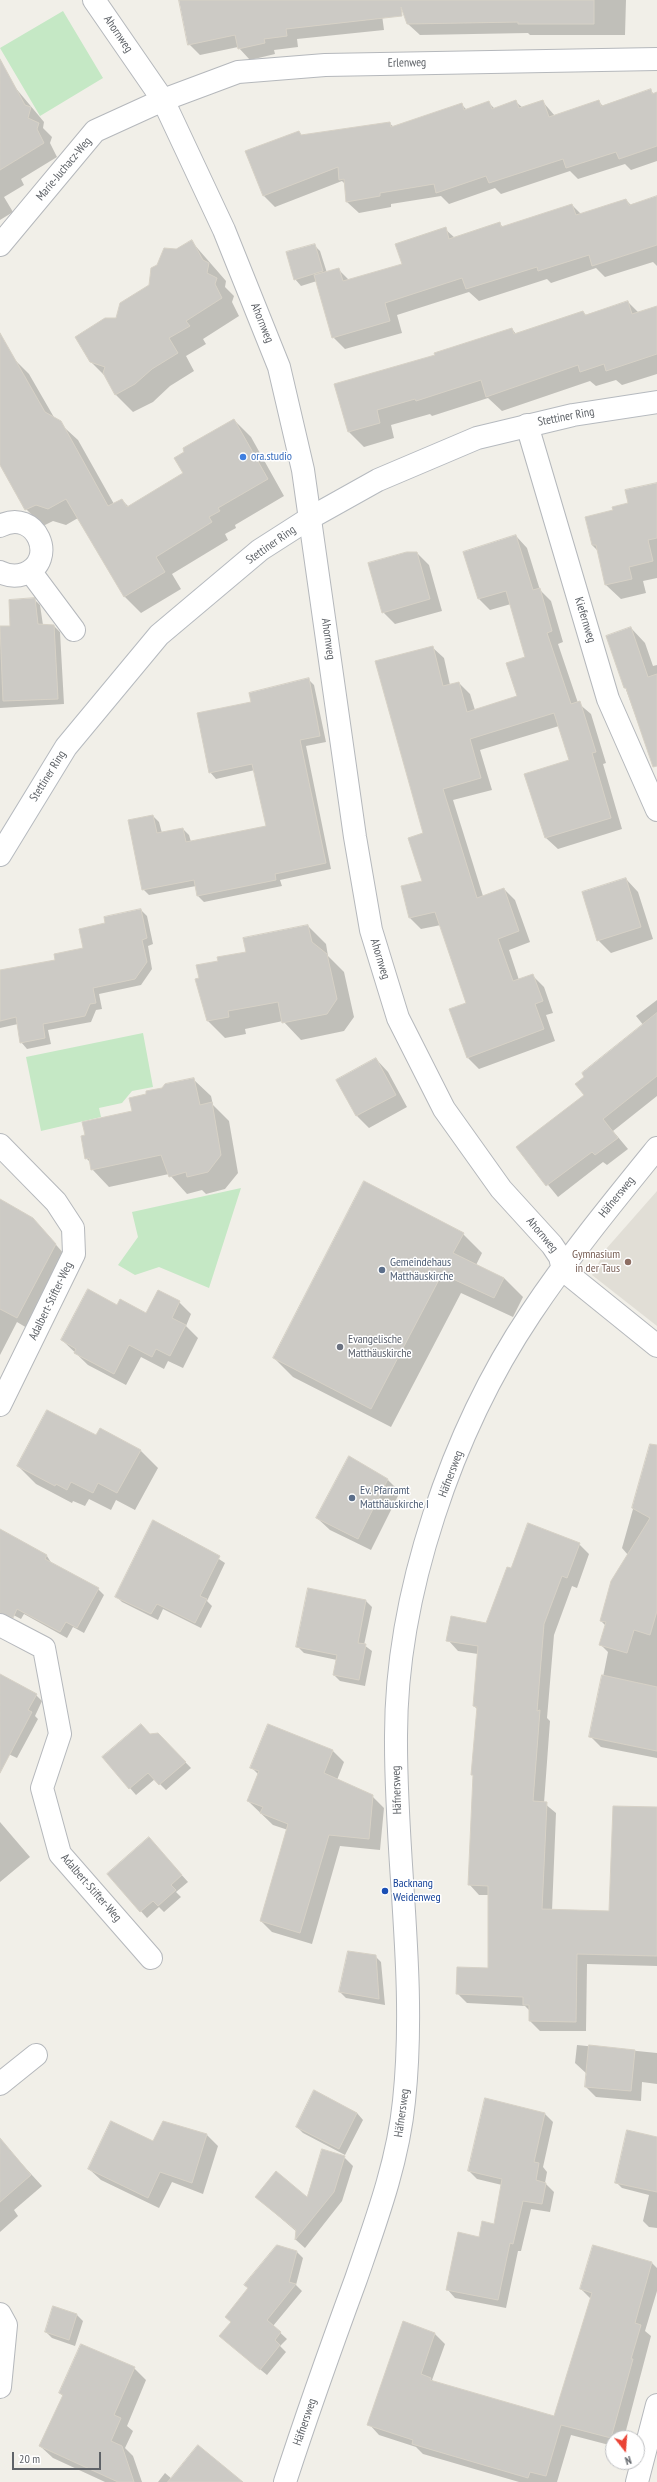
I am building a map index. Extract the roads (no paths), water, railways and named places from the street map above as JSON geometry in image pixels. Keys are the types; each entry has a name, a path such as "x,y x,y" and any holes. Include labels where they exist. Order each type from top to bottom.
{"street":[{"name":"Ahornweg","path":"94,0 163,100 224,230 279,367 303,470 355,837 371,930 398,1018 444,1110 501,1189 552,1245 560,1258 563,1270"},
{"name":"Erlenweg","path":"163,100 238,72 325,64 657,60"},
{"name":"Marie-Juchacz-Weg","path":"0,245 95,131 163,100"},
{"name":"Stettiner Ring","path":"0,855 66,747 159,635 260,550 310,518 378,480 470,441 527,425 573,415 657,402"},
{"name":"Kiefernweg","path":"527,425 608,699 657,810"},
{"path":"0,526 10,522 19,522 35,531 41,547 38,561 30,571 14,576 0,572"},
{"path":"30,571 74,630"},
{"name":"Adalbert-Stifter-Weg","path":"0,1145 56,1202 73,1228 74,1254 0,1405"},
{"name":"Häfnersweg","path":"286,2482 301,2432 380,2209 400,2135 405,2092 409,2014 396,1735 400,1659 413,1588 437,1510 474,1414 531,1313 599,1220 657,1148"},
{"path":"563,1270 657,1346"},
{"name":"Adalbert-Stifter-Weg","path":"0,1625 44,1648 60,1734 42,1788 60,1854 151,1958"},
{"path":"0,2084 36,2055"},
{"path":"0,2314 6,2325 0,2387"},
{"path":"637,2482 657,2405"}],"place":[{"name":"ora.studio","path":"243,457"},
{"name":"Gymnasium in der Taus","path":"628,1262"},
{"name":"Gemeindehaus Matthäuskirche","path":"382,1270"},
{"name":"Evangelische Matthäuskirche","path":"340,1347"},
{"name":"Ev. Pfarramt Matthäuskirche I","path":"352,1498"},
{"name":"Backnang Weidenweg","path":"385,1891"}]}
